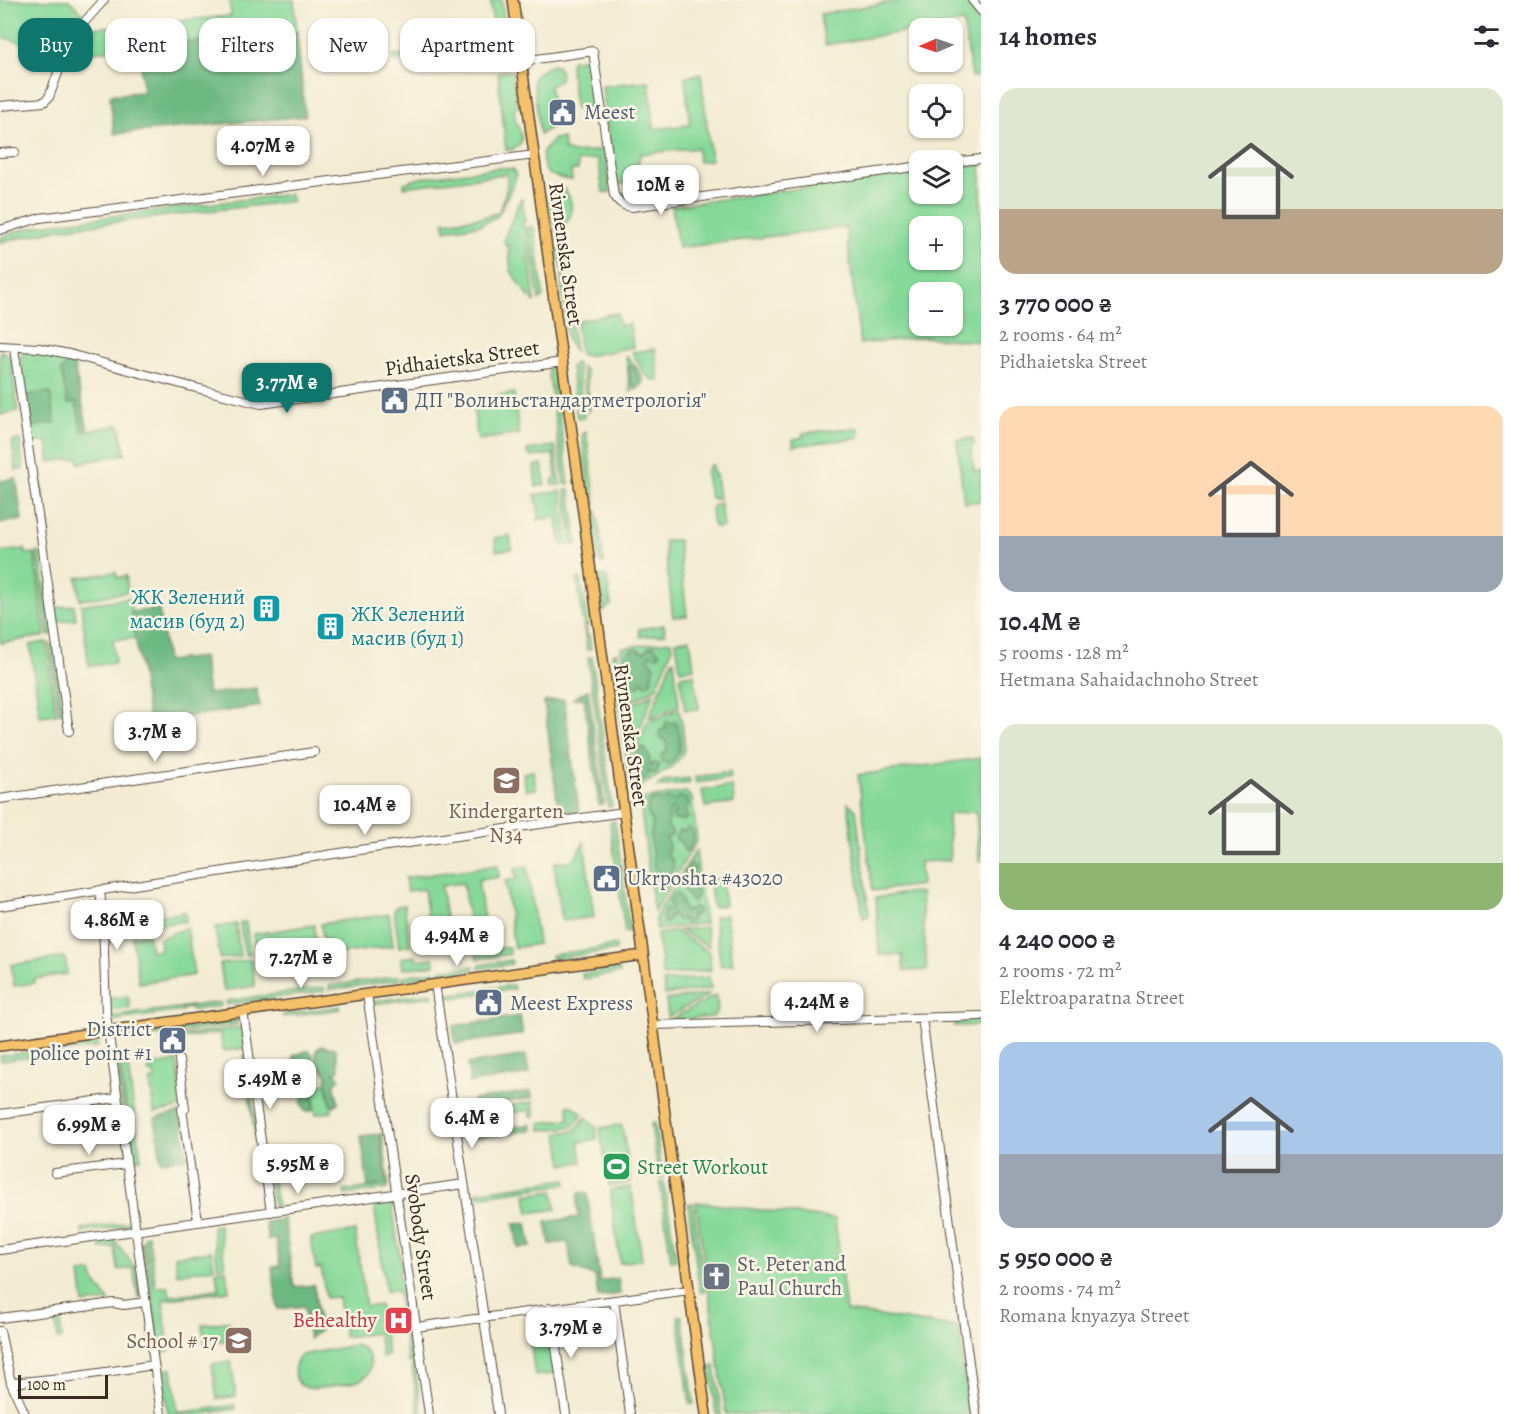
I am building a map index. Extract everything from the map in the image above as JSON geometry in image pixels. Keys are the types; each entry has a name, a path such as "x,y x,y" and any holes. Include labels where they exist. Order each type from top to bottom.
{"main road":[{"name":"Rivnenska Street","path":"513,0 516,18"},
{"name":"Rivnenska Street","path":"524,72 706,1414"},
{"path":"0,1046 643,955"}],"street":[{"path":"0,106 44,102 49,97 68,46 80,27 104,0"},
{"path":"972,0 981,11"},
{"path":"535,59 593,51 614,195 624,206 632,207 909,168"},
{"path":"0,153 15,152"},
{"path":"0,230 40,218 535,155"},
{"path":"963,161 981,159"},
{"name":"Pidhaietska Street","path":"0,346 39,348 69,354 261,404 563,362"},
{"path":"14,348 69,731"},
{"path":"0,799 314,752"},
{"path":"0,906 624,812"},
{"path":"100,890 104,921 106,1014 161,1414"},
{"path":"435,984 498,1414"},
{"name":"Svobody Street","path":"367,994 429,1414"},
{"path":"243,1011 271,1212"},
{"path":"653,1025 981,1016"},
{"path":"922,1018 975,1414"},
{"path":"178,1060 186,1109 182,1109 198,1222"},
{"path":"0,1114 117,1098"},
{"path":"55,1173 126,1164"},
{"path":"0,1250 464,1184"},
{"path":"416,1327 689,1290"},
{"path":"614,1301 630,1414"},
{"path":"0,1318 114,1303 124,1305 145,1302"},
{"path":"550,1308 566,1414"},
{"path":"0,1331 11,1383 26,1414"},
{"path":"11,1383 154,1365"}],"green space":[{"path":"0,0 69,0 86,17 18,18 18,41 0,37"},
{"path":"230,0 294,0 296,18 208,18 231,16"},
{"path":"490,0 502,0 504,18 492,18"},
{"path":"904,0 968,0 981,15 981,75 972,77 963,18 909,18 909,31 825,45 820,14"},
{"path":"199,19 199,41 187,43 187,20"},
{"path":"105,27 105,50 93,52 93,28"},
{"path":"296,32 305,116 114,134 110,95 143,92 141,72 187,72 187,42 199,41 199,72 296,72"},
{"path":"400,55 400,62 394,62 393,56"},
{"path":"572,60 590,61 596,107 575,109 570,64"},
{"path":"552,65 557,66 561,73 560,79 550,87 555,124 540,135 533,80 536,74"},
{"path":"498,72 512,72 517,108 514,109 521,133 520,144 506,150"},
{"path":"701,74 711,160 699,162 697,148 640,154 635,182 615,185 602,86 649,81 654,129 690,125 685,77"},
{"path":"563,138 564,150 573,153 604,150 610,192 603,192 598,159 578,161 578,170 571,170 572,180 552,176 546,171 542,153 554,139"},
{"path":"981,164 981,342 923,337 860,344 846,227 678,248 672,206 909,173 909,204 963,204 963,167"},
{"path":"498,168 513,169 516,175 515,180 498,216 480,225 445,230 444,222 484,217 499,212 507,187 507,174 404,187 404,183 420,178"},
{"path":"555,186 567,193 571,207 569,219 556,232 553,229 548,193 549,189"},
{"path":"636,188 637,203 626,203 618,196"},
{"path":"290,194 293,201 65,228 0,242 0,238 17,231 49,224"},
{"path":"522,199 535,302 511,271 508,245 505,245 504,239"},
{"path":"528,227 534,227 543,293 539,301"},
{"path":"561,249 570,316 566,316 560,277 563,276 557,250"},
{"path":"617,313 619,326 630,324 633,347 587,356 580,354 576,321"},
{"path":"571,322 575,352 567,340 565,326"},
{"path":"655,349 659,381 646,375 632,352"},
{"path":"0,351 8,354 11,361 18,411 0,415"},
{"path":"24,351 39,351 72,358 88,431 119,425 125,454 79,463 78,458 50,462 47,441 33,443 20,358"},
{"path":"626,356 637,368 643,380 639,388 630,392"},
{"path":"72,358 88,431 82,432 76,402 68,404 61,371"},
{"path":"577,364 584,417 580,419 577,417 571,366"},
{"path":"628,366 633,366 639,377 639,384 636,386 632,386 630,381"},
{"path":"582,367 586,371 590,408 588,412"},
{"path":"548,369 553,371 569,484 564,484"},
{"path":"50,392 55,423 31,427 26,395"},
{"path":"514,393 519,434 478,440 472,399"},
{"path":"852,428 860,431 858,438 793,446 793,439 803,437 803,433"},
{"path":"586,431 596,505 590,502 582,436"},
{"path":"973,438 974,445 971,446 974,471 981,471 981,501 964,503 957,440"},
{"path":"20,440 23,469 16,470 12,441"},
{"path":"555,446 560,485 553,485 552,481 556,477 553,454 532,457 527,450"},
{"path":"542,464 545,484 536,487 534,466"},
{"path":"713,465 719,499 710,497 706,473 709,466"},
{"path":"40,473 49,534 44,535 36,474"},
{"path":"16,478 22,520 0,523 0,481"},
{"path":"565,490 570,490 577,544 572,545"},
{"path":"561,491 568,545 564,546 560,541 557,517 537,520 540,516 536,500 538,498 534,495"},
{"path":"720,503 723,527 717,528 713,525 711,509"},
{"path":"597,511 604,563 599,561 593,516"},
{"path":"510,536 512,549 496,551 495,538"},
{"path":"678,540 687,616 673,617 664,541"},
{"path":"25,549 26,554 34,553 45,636 0,643 0,552"},
{"path":"40,552 52,635 48,635 36,553"},
{"path":"116,572 117,578 126,576 128,592 80,600 77,578"},
{"path":"599,575 607,578 611,605 604,611"},
{"path":"577,579 581,579 588,625 586,625 587,636 589,636 591,649 587,650"},
{"path":"129,598 137,638 113,640 115,663 89,666 81,605"},
{"path":"74,605 76,619 57,622 55,608"},
{"path":"159,609 167,661 203,657 208,694 256,688 260,706 149,722 131,612"},
{"path":"664,625 665,634 640,637 639,629"},
{"path":"690,639 694,668 680,670 676,641"},
{"path":"671,641 672,650 656,688 628,703 621,648"},
{"path":"46,642 56,714 40,716 30,645"},
{"path":"49,643 53,646 63,712 59,713"},
{"path":"654,646 660,653 658,656 650,655 649,659 655,667 651,682 645,685 641,680 639,686 628,685 627,673 630,664 625,660 628,653 635,649 644,653 649,647"},
{"path":"617,653 635,787 630,784 612,654"},
{"path":"592,657 612,806 608,807 588,658"},
{"path":"672,660 674,660 679,706 649,718"},
{"path":"694,674 699,709 685,710 680,676"},
{"path":"588,690 604,804 599,805 584,698 572,699"},
{"path":"654,693 633,745 629,706"},
{"path":"564,699 579,811 559,814 544,702"},
{"path":"679,709 684,738 683,753 673,765 639,787 634,752 647,722"},
{"path":"666,722 676,722 680,739 679,751 668,764 662,762 661,756 667,749 666,741 660,737 660,730 667,729"},
{"path":"644,747 649,755 650,765 655,763 659,765 656,774 648,772 648,777 643,781 638,770 638,761 640,748"},
{"path":"981,758 981,861 979,861 976,812 948,814 950,860 920,862 921,885 873,891 858,775"},
{"path":"533,771 536,789 526,790 523,773"},
{"path":"730,772 731,778 696,783 695,777"},
{"path":"689,778 690,783 657,787 664,781"},
{"path":"732,786 734,803 705,807 702,790"},
{"path":"686,792 692,798 697,840 654,912 640,802 643,799"},
{"path":"680,797 687,799 689,804 685,812 688,817 685,820 674,820 672,816 675,812 673,809 670,810 668,826 672,835 667,838 669,847 667,855 672,860 674,868 662,887 657,883 650,837 653,824 647,810 650,801 657,799 663,801 667,798 674,800"},
{"path":"848,803 856,810 869,915 863,918"},
{"path":"613,820 630,932 625,932 610,823"},
{"path":"689,827 694,836 688,852 685,852 680,841 676,840 676,836 680,830 683,832"},
{"path":"584,842 594,917 562,921 554,863 574,860"},
{"path":"696,850 705,923 657,930 655,918"},
{"path":"691,864 695,867 695,876 691,884 697,892 693,902 686,893 683,883 687,868"},
{"path":"498,865 499,877 478,880 486,935 471,937 463,883 441,886 449,938 431,941 424,889 407,891 405,878"},
{"path":"527,866 538,944 514,948 505,881 516,879 515,868"},
{"path":"721,878 725,905 713,907 709,880"},
{"path":"675,893 679,895 685,912 695,907 698,909 697,915 692,914 692,920 687,923 681,919 678,920 672,914 667,923 664,923 662,916 665,910 671,910 669,901"},
{"path":"921,893 927,970 904,971 902,955 879,955 876,898"},
{"path":"404,905 410,945 399,947 394,911 397,906"},
{"path":"185,912 186,921 131,929 130,920"},
{"path":"389,914 393,946 325,956 321,924"},
{"path":"726,915 733,964 721,966 714,917"},
{"path":"246,922 250,955 245,955 240,923"},
{"path":"236,924 240,956 220,959 215,927"},
{"path":"314,925 318,957 257,966 253,934"},
{"path":"187,927 194,975 139,983 132,936 148,934 151,951 160,950 159,939"},
{"path":"706,927 709,947 679,930"},
{"path":"675,931 709,952 711,970 663,976 657,934"},
{"path":"492,939 494,949 509,947 510,954 477,959 475,942"},
{"path":"616,945 616,950 552,959 551,955"},
{"path":"416,956 417,960 433,958 434,965 403,969 401,958"},
{"path":"65,957 67,974 34,979 34,983 14,986 11,965"},
{"path":"251,959 255,986 224,991 220,964"},
{"path":"511,960 512,964 479,969 479,965"},
{"path":"474,966 474,970 440,975 440,970"},
{"path":"619,969 620,973 583,979 582,974"},
{"path":"435,971 436,975 404,980 403,976"},
{"path":"399,976 399,980 329,990 329,986"},
{"path":"709,977 711,989 665,995 663,982"},
{"path":"513,985 514,989 445,999 444,995"},
{"path":"324,987 324,991 227,1005 226,1001"},
{"path":"432,993 433,996 374,1004 373,1001"},
{"path":"710,994 668,1017 666,1000"},
{"path":"716,995 718,1009 713,1017 670,1020"},
{"path":"128,996 130,1008 109,1011 109,999"},
{"path":"220,1002 221,1006 182,1009 182,1011 110,1021 110,1017"},
{"path":"340,1006 340,1009 283,1017 283,1014"},
{"path":"520,1016 523,1034 455,1044 453,1026"},
{"path":"981,1019 981,1025 954,1026 953,1020"},
{"path":"237,1020 237,1024 133,1039 132,1034"},
{"path":"242,1027 245,1048 223,1051 220,1033 178,1039 178,1036"},
{"path":"97,1043 98,1047 1,1061 0,1056"},
{"path":"322,1046 335,1048 336,1051 339,1070 335,1072 340,1079 335,1083 338,1102 334,1106 331,1104 326,1082 327,1075 316,1063 316,1050"},
{"path":"310,1051 313,1056 308,1068 301,1070 296,1068 297,1061 293,1056"},
{"path":"126,1054 141,1159 134,1160 119,1055"},
{"path":"117,1055 132,1160 129,1161 114,1056"},
{"path":"246,1055 267,1205 264,1206 244,1056"},
{"path":"526,1055 529,1074 470,1083 468,1064"},
{"path":"177,1061 183,1107 154,1113 150,1081 155,1080 154,1072 149,1073 148,1066"},
{"path":"312,1079 314,1083 313,1110 307,1112 301,1102 305,1096 302,1081"},
{"path":"329,1083 332,1112 316,1114 313,1085"},
{"path":"531,1091 532,1098 474,1107 473,1100"},
{"path":"533,1102 535,1116 531,1116 530,1110 463,1120 462,1113"},
{"path":"568,1106 573,1106 583,1114 572,1127 541,1130 540,1123 569,1119"},
{"path":"181,1112 187,1158 161,1161 155,1118"},
{"path":"586,1117 596,1127 597,1139 579,1142 582,1162 563,1165 558,1133 574,1131"},
{"path":"655,1123 663,1178 659,1178 651,1124"},
{"path":"531,1124 532,1130 465,1140 465,1134"},
{"path":"622,1125 631,1182 609,1186 600,1128"},
{"path":"382,1133 389,1185 387,1189 345,1195 344,1191 387,1185 380,1134"},
{"path":"380,1134 387,1185 368,1187 361,1136"},
{"path":"266,1154 270,1154 277,1207 273,1208"},
{"path":"566,1179 566,1184 478,1197 477,1192"},
{"path":"664,1182 676,1260 671,1260 660,1183"},
{"path":"631,1187 642,1259 620,1263 610,1190"},
{"path":"553,1191 556,1209 529,1213 526,1195"},
{"path":"587,1192 600,1281 618,1278 620,1294 598,1297 595,1276 572,1268 568,1242 550,1244 546,1222 579,1217 577,1204 579,1193"},
{"path":"696,1202 835,1219 846,1311 959,1328 969,1414 726,1414"},
{"path":"392,1203 402,1271 399,1272 400,1280 403,1280 408,1314 401,1315 398,1291 386,1292 374,1205"},
{"path":"693,1203 705,1291 700,1292 688,1204"},
{"path":"284,1219 294,1287 314,1285 320,1330 309,1339 304,1306 278,1309 272,1267 280,1266 276,1239 268,1240 265,1222"},
{"path":"130,1222 131,1226 82,1233 82,1229"},
{"path":"527,1223 531,1247 518,1248 514,1224"},
{"path":"219,1225 225,1267 218,1268 212,1226"},
{"path":"355,1231 366,1307 380,1305 388,1356 382,1357 378,1333 344,1337 338,1297 326,1298 321,1268 316,1269 311,1238"},
{"path":"148,1235 156,1288 168,1286 170,1296 219,1289 216,1272 226,1270 229,1291 163,1300 169,1351 160,1353 144,1236"},
{"path":"113,1239 137,1270 141,1297 138,1297 133,1268 118,1270 115,1247 101,1249 100,1241"},
{"path":"142,1241 158,1353 155,1353 140,1242"},
{"path":"211,1251 214,1268 177,1274 175,1256"},
{"path":"92,1272 95,1282 109,1301 84,1304 80,1273"},
{"path":"60,1316 62,1339 58,1339 56,1323 40,1324 39,1318"},
{"path":"678,1316 682,1316 694,1404 690,1404"},
{"path":"229,1321 231,1340 205,1344 202,1325"},
{"path":"409,1324 415,1362 408,1363 403,1325"},
{"path":"553,1341 558,1373 535,1376 531,1345"},
{"path":"354,1345 365,1350 369,1358 370,1368 364,1378 352,1383 315,1389 303,1386 296,1379 296,1364 302,1355"},
{"path":"231,1361 236,1396 217,1399 212,1364"},
{"path":"415,1365 422,1414 419,1414 412,1366"},
{"path":"715,1366 721,1414 716,1414 710,1367"},
{"path":"172,1369 178,1413 235,1405 235,1409 201,1414 168,1414 162,1370"}],"place":[{"name":"Meest","path":"563,112"},
{"name":"ДП \"Волиньстандартметрологія\"","path":"394,400"},
{"name":"ЖК Зелений масив (буд 2)","path":"266,609"},
{"name":"ЖК Зелений масив (буд 1)","path":"330,626"},
{"name":"Kindergarten N34","path":"506,780"},
{"name":"Ukrposhta #43020","path":"606,878"},
{"name":"Meest Express","path":"489,1003"},
{"name":"District police point #1","path":"173,1041"},
{"name":"Street Workout","path":"616,1167"},
{"name":"St. Peter and Paul Church","path":"716,1276"},
{"name":"Behealthy","path":"398,1320"},
{"name":"School # 17","path":"239,1341"}]}
